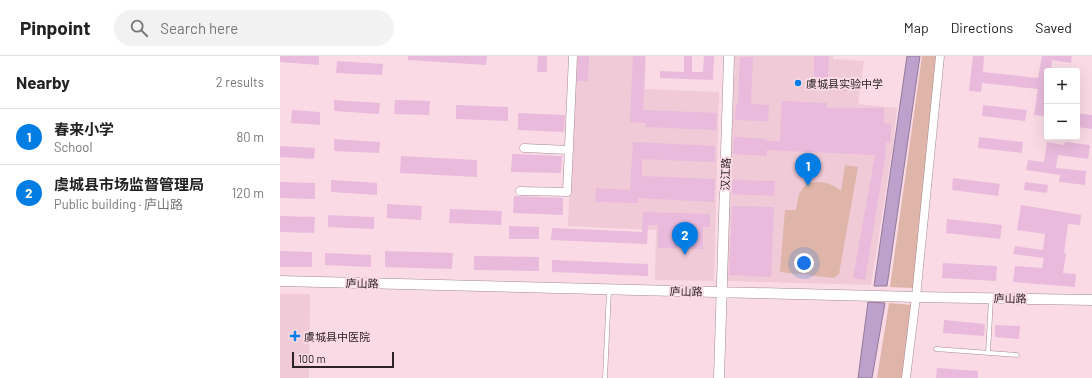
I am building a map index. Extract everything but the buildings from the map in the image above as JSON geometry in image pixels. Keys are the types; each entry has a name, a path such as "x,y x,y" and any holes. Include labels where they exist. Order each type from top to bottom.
{"street":[{"path":"520,191 567,192 573,56"},
{"name":"汉江路","path":"719,378 728,56"},
{"path":"906,378 916,297 940,56"},
{"path":"524,148 569,150"},
{"name":"庐山路","path":"280,281 1092,300"}],"lane":[{"path":"605,378 609,289"},
{"path":"988,353 991,298"},
{"path":"936,349 1017,355"}],"shaded area":[{"path":"574,56 646,56 645,89 719,92 714,281 655,280 656,230 568,226"},
{"path":"735,56 833,56 833,59 864,61 858,104 897,108 893,146 871,285 726,281"},
{"path":"907,56 920,56 887,286 874,286"},
{"path":"922,56 938,56 913,288 890,287"},
{"path":"845,165 858,167 839,274 834,278 780,272 785,210 796,210 799,194 806,184 820,182 829,184 841,191"},
{"name":"虞城县中医院","path":"280,294 310,294 309,378 280,378"},
{"path":"868,302 885,303 872,378 858,378"},
{"path":"889,303 912,305 902,378 877,378"}],"place":[{"name":"虞城县实验中学","path":"798,83"},
{"name":"春来小学","path":"808,186"},
{"name":"虞城县市场监督管理局","path":"685,255"},
{"name":"虞城县中医院","path":"295,336"}]}
